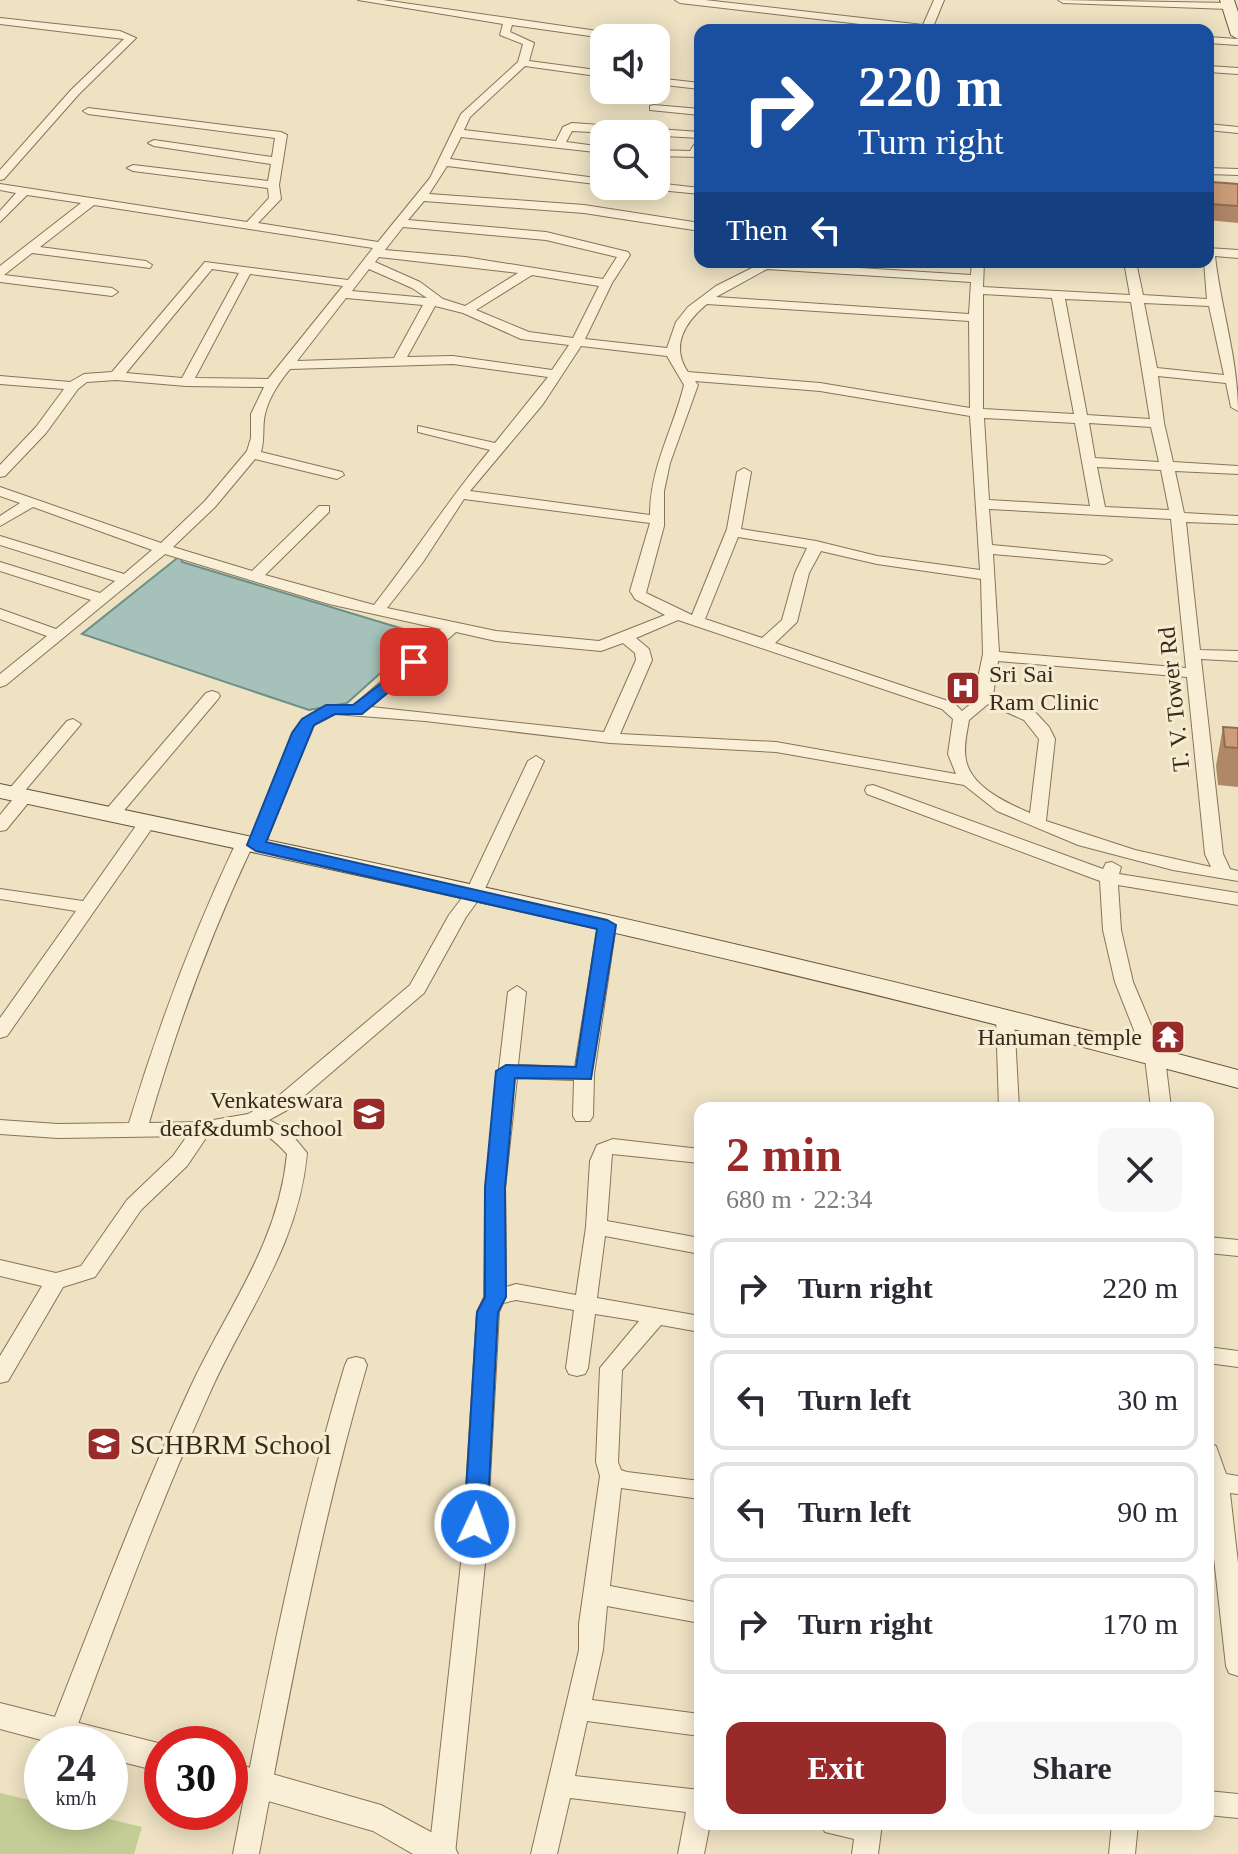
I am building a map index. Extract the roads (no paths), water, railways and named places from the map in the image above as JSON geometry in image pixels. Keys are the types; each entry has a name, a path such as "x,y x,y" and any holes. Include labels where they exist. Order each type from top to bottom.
{"main road":[{"path":"12,794 250,844 1005,1016 1238,1079"}],"street":[{"path":"363,0 590,33"},
{"path":"680,0 881,24"},
{"path":"743,9 751,0"},
{"path":"929,24 939,0"},
{"path":"1063,0 1233,14"},
{"path":"1083,12 1233,14"},
{"path":"0,21 131,38 75,92 0,177"},
{"path":"0,682 163,549 210,504 252,454 258,438 258,414 284,365 435,179 465,116 523,63 529,43 504,33 509,22"},
{"path":"1214,40 1238,42"},
{"path":"523,63 590,72"},
{"path":"1214,69 1238,71"},
{"path":"670,83 694,85"},
{"path":"654,108 694,111"},
{"path":"88,111 281,135 275,161 275,199 250,225"},
{"path":"559,146 567,129 577,125 694,135"},
{"path":"1214,128 1238,130"},
{"path":"457,133 590,149"},
{"path":"154,143 275,161"},
{"path":"670,154 694,155"},
{"path":"443,162 590,180"},
{"path":"133,168 273,185"},
{"path":"1214,171 1238,172"},
{"path":"0,187 606,283"},
{"path":"670,188 694,190"},
{"path":"0,218 24,191"},
{"path":"420,197 584,209 694,226"},
{"path":"0,275 90,202"},
{"path":"377,611 418,559 460,494 556,374 576,344 606,283 624,255 546,236 399,223"},
{"path":"29,249 146,265"},
{"path":"1214,252 1238,254"},
{"path":"368,264 416,285 437,302"},
{"path":"116,376 209,265 437,302 467,310 526,336 673,353"},
{"path":"758,268 693,307 681,327 673,353 691,385 663,463 657,491 657,520 638,591 640,596 678,615 917,693 948,706 961,718"},
{"path":"805,268 1058,294 1214,303"},
{"path":"961,718 975,711 985,697 990,656 975,413 978,268"},
{"name":"T. V. Tower Rd","path":"1131,268 1151,371 1157,423 1177,516 1214,854 1230,875"},
{"path":"1210,268 1214,303 1238,407"},
{"path":"186,382 247,269"},
{"path":"467,310 530,271"},
{"path":"0,275 112,292"},
{"path":"1058,294 1098,510"},
{"path":"703,300 977,318"},
{"path":"399,361 437,302"},
{"path":"284,365 453,360 556,374"},
{"path":"1151,371 1234,380"},
{"path":"0,473 41,430 73,386 84,378 116,376 186,382 272,383"},
{"path":"684,376 820,387 975,413 1157,423"},
{"path":"0,380 73,386"},
{"path":"423,429 498,448"},
{"path":"252,454 337,475"},
{"path":"1088,462 1238,470"},
{"path":"697,621 733,532 744,472"},
{"path":"0,491 163,549 255,577 377,611 496,636 601,646 678,615"},
{"path":"460,494 657,520"},
{"path":"0,522 30,503"},
{"path":"982,504 1238,520"},
{"path":"255,577 324,509"},
{"path":"733,532 816,545 877,560 987,575"},
{"path":"0,540 125,579"},
{"path":"766,643 789,622 802,573 816,545"},
{"path":"985,549 1105,560"},
{"path":"0,566 101,598"},
{"path":"0,614 56,634"},
{"path":"356,711 452,627"},
{"path":"610,738 644,660 643,652 627,638"},
{"path":"1193,654 1238,656"},
{"path":"990,656 1195,673"},
{"path":"110,816 212,696"},
{"path":"985,697 1031,717 1044,727 1047,739 1037,822"},
{"path":"137,1130 175,1006 207,921 250,844 301,733 308,722 332,709 610,738 776,747 968,781"},
{"path":"961,718 957,753 959,768 968,781 992,800 1037,822 1116,853 1230,875"},
{"path":"0,826 12,794 73,724"},
{"path":"0,1127 58,1131 202,1129 253,1120 282,1104 417,989 458,915 473,895 536,761"},
{"path":"873,790 1109,878 1238,899"},
{"path":"0,1032 146,824"},
{"path":"1116,853 1109,878 1112,930 1124,982 1155,1058 1160,1102"},
{"path":"0,894 86,907"},
{"path":"583,1116 584,1074 607,925"},
{"path":"248,1780 381,1819 442,1854 474,1554 488,1312 495,1297 495,1188 517,992"},
{"path":"1005,1016 1009,1102"},
{"path":"506,1071 584,1074"},
{"path":"64,1726 123,1574 203,1384 271,1252 297,1182 297,1153 281,1135 253,1120"},
{"path":"0,1268 56,1281 88,1272 134,1205 180,1161 202,1129"},
{"path":"577,1368 596,1227 600,1161 604,1150 613,1146 694,1155"},
{"path":"596,1227 694,1245"},
{"path":"1214,1246 1238,1248"},
{"path":"0,1375 56,1281"},
{"path":"495,1297 516,1292 694,1323"},
{"path":"544,1854 591,1650 591,1624 611,1476 607,1462 611,1368 656,1317"},
{"path":"1214,1356 1238,1359"},
{"path":"246,1854 298,1584 333,1442 356,1365"},
{"path":"1214,1462 1227,1484 1238,1666"},
{"path":"611,1476 627,1481 694,1489"},
{"path":"597,1594 694,1612"},
{"path":"578,1709 694,1724"},
{"path":"0,1716 39,1726"},
{"path":"561,1786 694,1804"},
{"path":"1214,1804 1238,1806"},
{"path":"691,1854 695,1830"},
{"path":"1122,1854 1124,1830"}],"water":[{"path":"181,555 182,562 423,635 347,703 309,710 82,634"}],"place":[{"name":"Sri Sai Ram Clinic","path":"963,688"},
{"name":"Hanuman temple","path":"1168,1037"},
{"name":"Venkateswara deaf&dumb school","path":"369,1114"},
{"name":"SCHBRM School","path":"104,1444"}]}
